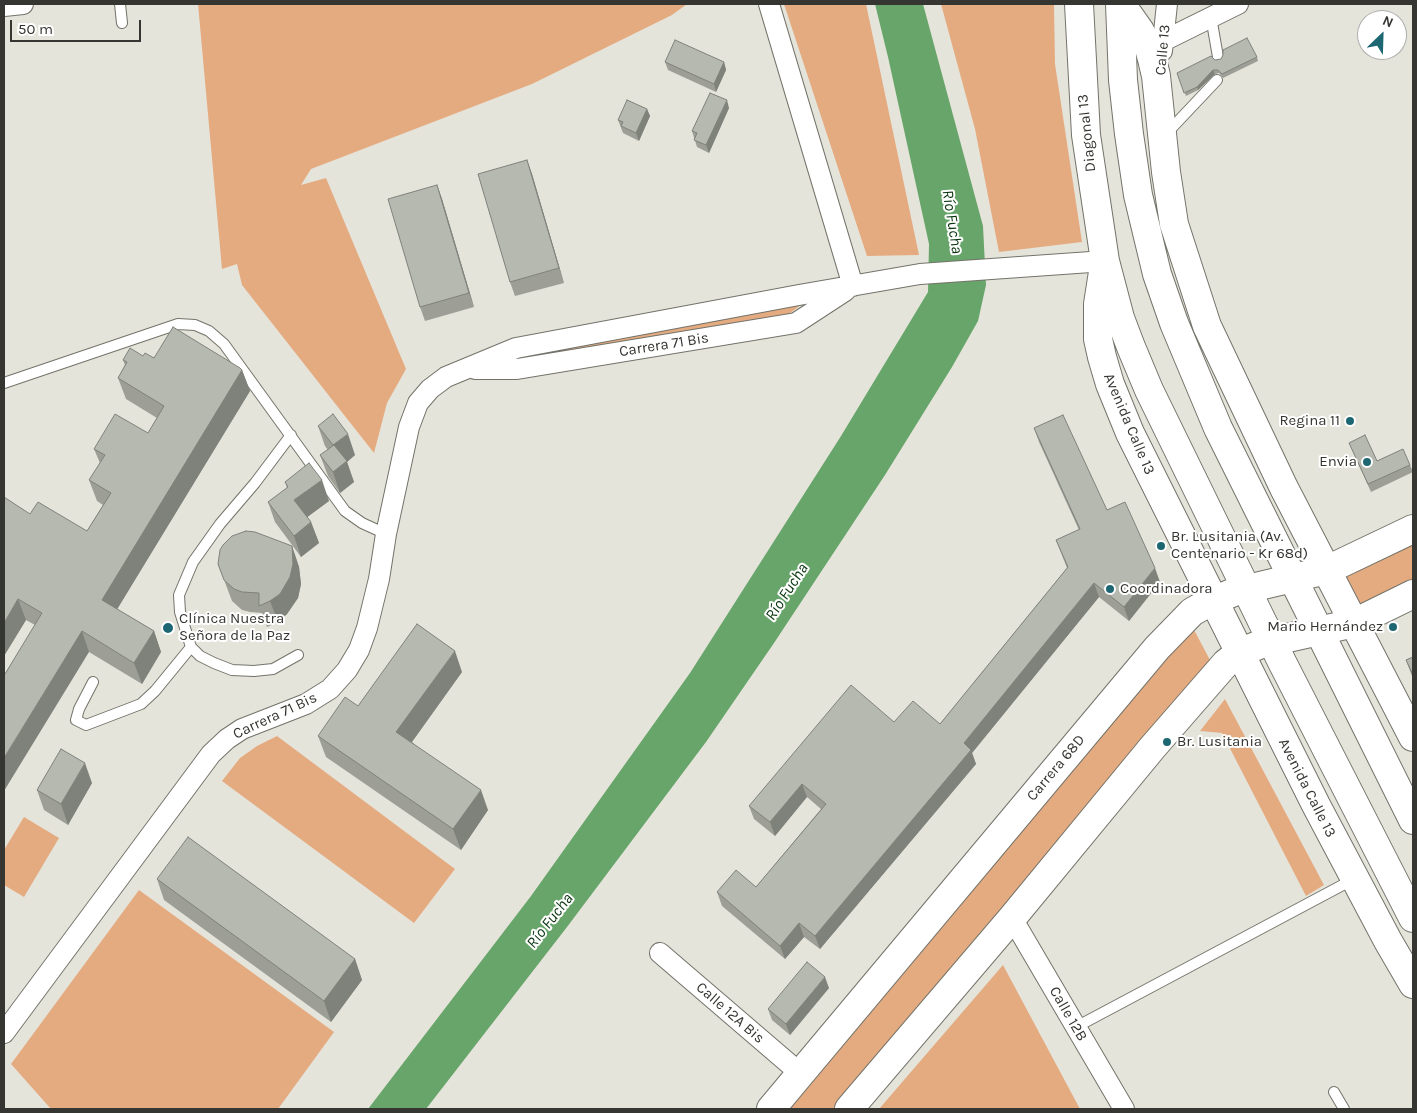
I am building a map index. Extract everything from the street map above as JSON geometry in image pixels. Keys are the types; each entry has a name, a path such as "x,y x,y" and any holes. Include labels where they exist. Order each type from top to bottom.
{"main road":[{"name":"Diagonal 13","path":"1079,4 1086,135 1104,260"},
{"path":"1120,4 1140,31 1156,44 1156,76 1170,203 1182,252 1207,326 1284,488 1413,737"},
{"path":"1120,4 1123,80 1138,195 1157,274 1174,323 1218,428 1413,820"},
{"path":"1138,195 1182,252"},
{"path":"1104,260 1130,347 1149,390 1272,641 1413,918"},
{"name":"Avenida Calle 13","path":"1104,260 1097,323 1102,357 1110,384 1130,433 1239,653 1355,879 1413,984"},
{"name":"Carrera 68D","path":"771,1109 1157,648 1192,612 1213,600 1246,588 1327,570 1413,529"},
{"path":"849,1109 1012,918 1216,672 1239,653 1272,641 1354,623 1413,594"}],"street":[{"path":"4,6 23,4"},
{"path":"769,4 853,286"},
{"name":"Calle 13","path":"1156,44 1167,4"},
{"path":"1156,44 1238,4"},
{"name":"Carrera 71 Bis","path":"4,1033 210,754 227,739 242,730 306,704 330,688 347,670 359,650 368,628 379,579 386,534 410,427 418,403 430,389 446,377 516,348 920,274 1104,260"},
{"name":"Carrera 71 Bis","path":"465,369 518,369 796,323 853,286"},
{"name":"Calle 12B","path":"1012,918 1124,1109"},
{"name":"Calle 12A Bis","path":"660,953 801,1074"}],"lane":[{"path":"120,4 122,23"},
{"path":"1211,17 1218,57"},
{"path":"1162,138 1177,120 1204,96 1217,80"},
{"path":"4,383 178,324 196,325 209,331 224,344 345,511 362,523 386,534"},
{"path":"291,436 220,524 193,562 179,595 180,612 191,647 200,656 214,664 232,670 254,671 273,669 298,655"},
{"path":"93,682 79,709 76,720 86,725 141,704 155,691 191,647"},
{"path":"1076,1027 1355,879"},
{"path":"1334,1092 1344,1109"}],"shaded area":[{"path":"198,4 687,4 672,15 532,84 311,169 301,185 326,178 406,369 387,403 374,453 242,285 237,264 222,269"},
{"path":"784,4 866,4 919,255 867,256"},
{"path":"941,4 1054,4 1055,64 1082,242 999,252 975,129"},
{"path":"802,304 789,314 537,359 535,353"},
{"path":"1413,543 1413,580 1355,610 1341,578"},
{"path":"1192,626 1210,660 833,1109 789,1109"},
{"path":"1225,699 1324,885 1306,896 1222,733 1200,731"},
{"path":"277,736 455,869 414,923 222,781 240,758 257,746"},
{"path":"24,817 59,838 24,897 4,885 4,850"},
{"path":"139,890 334,1032 278,1109 51,1109 11,1064"},
{"path":"1003,965 1080,1109 879,1109"}],"water":[{"name":"Río Fucha","path":"875,4 923,4 983,226 986,285 978,321 952,367 885,475 774,643 706,742 567,927 426,1109 368,1109 531,896 690,673 841,436 928,292 929,244"}],"building":[{"path":"1247,38 1257,57 1222,74 1218,70 1213,70 1197,87 1184,93 1177,73 1211,56 1215,60 1221,59 1223,50"},
{"path":"675,40 724,62 714,84 665,62"},
{"path":"710,93 727,100 706,145 694,140 697,133 692,131"},
{"path":"627,100 647,109 636,133 621,126 623,122 618,120"},
{"path":"527,160 559,268 510,282 478,174"},
{"path":"437,185 469,293 420,307 388,199"},
{"path":"173,327 242,370 102,600 154,631 134,663 82,631 4,758 4,673 42,613 18,599 4,623 4,497 30,514 38,502 87,531 111,493 89,480 105,455 94,449 115,414 148,433 164,406 118,378 127,362 123,360 130,348 143,356 145,353 154,358"},
{"path":"333,414 348,434 333,445 318,426"},
{"path":"1063,415 1107,510 1125,502 1155,568 1124,607 1094,583 964,743 971,750 815,936 799,923 780,946 717,892 736,870 756,887 826,804 802,784 770,822 749,806 851,685 894,722 913,701 940,724 1068,567 1056,540 1080,529 1034,428"},
{"name":"Envia","path":"1365,435 1377,461 1403,449 1410,465 1368,484 1349,443"},
{"path":"334,445 347,461 333,472 320,455"},
{"path":"309,463 322,480 294,500 311,522 294,536 268,502 288,487 285,482"},
{"path":"246,531 255,532 292,546 293,564 290,577 280,594 259,606 259,593 242,592 234,589 224,580 218,564 220,550 223,545 232,536"},
{"path":"417,624 455,651 396,732 481,790 453,829 318,736 345,697 358,706"},
{"path":"1413,657 1413,675 1406,660"},
{"path":"61,749 85,763 61,804 37,790"},
{"path":"188,837 355,959 324,1001 157,879"},
{"path":"807,962 825,977 786,1024 768,1009"}],"place":[{"name":"Regina 11","path":"1350,421"},
{"name":"Envia","path":"1367,462"},
{"name":"Br. Lusitania (Av. Centenario - Kr 68d)","path":"1161,546"},
{"name":"Coordinadora","path":"1110,589"},
{"name":"Mario Hernández","path":"1393,627"},
{"name":"Clínica Nuestra Señora de la Paz","path":"168,628"},
{"name":"Br. Lusitania","path":"1167,742"}]}
